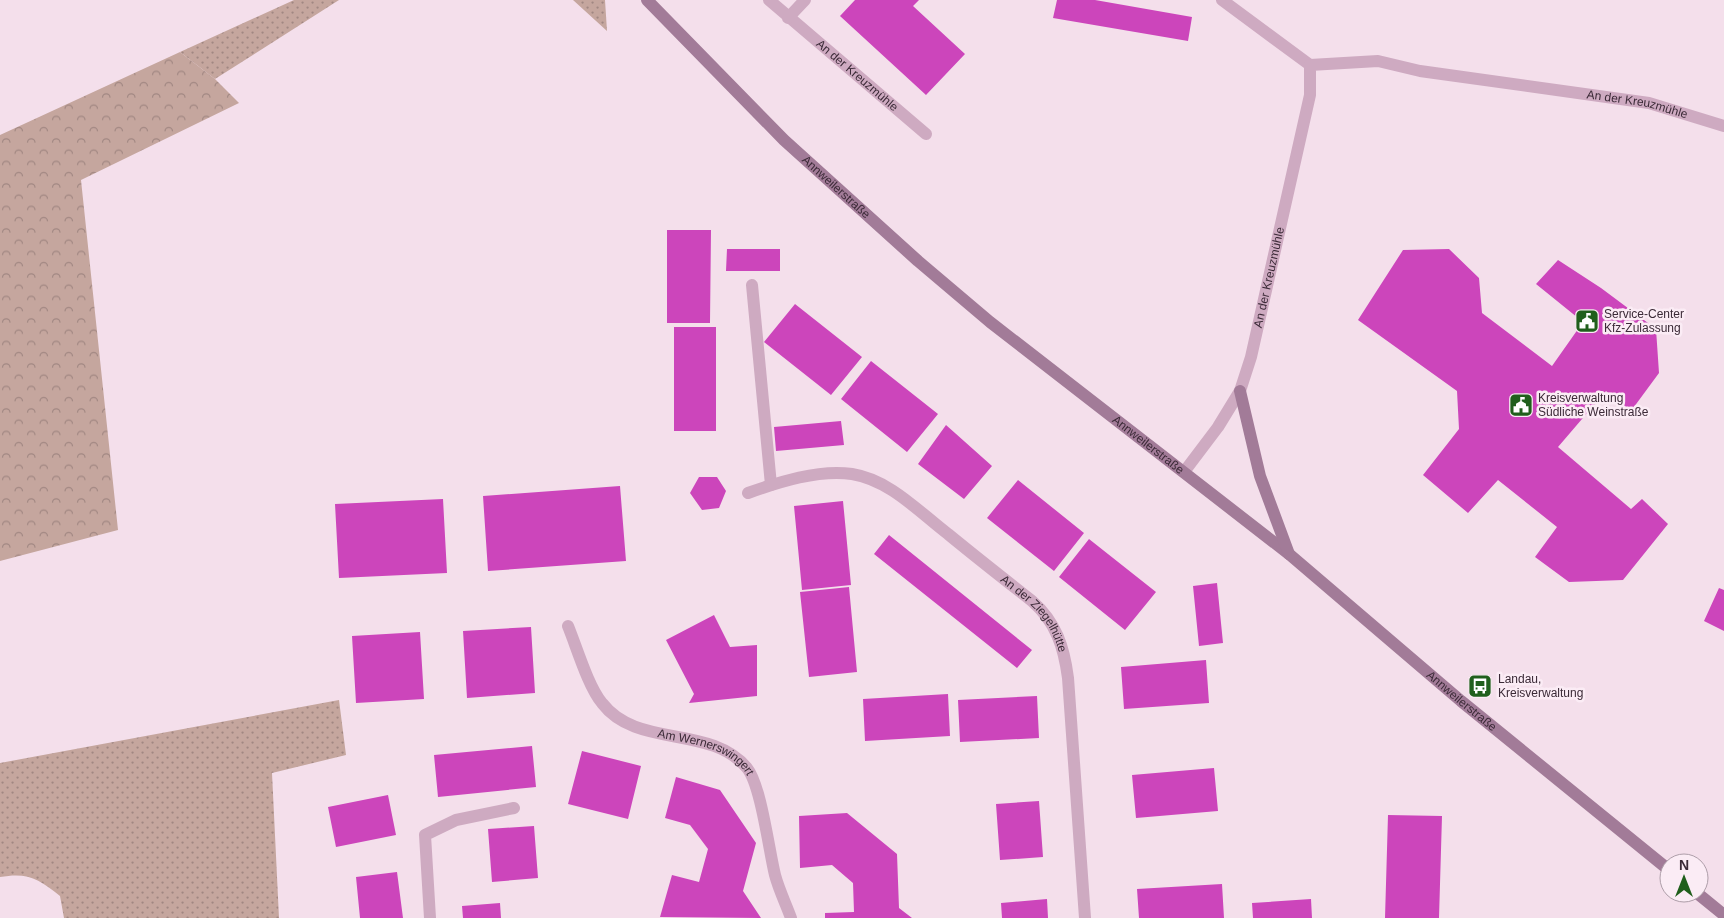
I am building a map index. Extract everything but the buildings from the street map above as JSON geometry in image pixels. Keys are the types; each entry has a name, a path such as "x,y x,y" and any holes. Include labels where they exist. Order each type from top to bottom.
{"street":[{"name":"Annweilerstraße","path":"647,0 784,140 918,261 990,322 1289,554 1461,701 1659,862"},
{"name":"An der Kreuzmühle","path":"768,0 926,134"},
{"path":"788,18 805,0"},
{"path":"1222,0 1310,65"},
{"name":"An der Kreuzmühle","path":"1184,472 1218,427 1240,391 1254,348 1308,104 1310,65 1378,61 1420,70 1649,103 1724,126"},
{"path":"752,285 771,485"},
{"path":"1240,391 1260,476 1289,554"},
{"name":"An der Ziegelhütte","path":"748,493 771,485 830,473 852,474 886,485 1032,601 1050,618 1059,637 1067,671 1085,918"},
{"name":"Am Wernerswingert","path":"568,626 600,702 610,713 624,723 642,729 725,749 749,770 759,802 776,878 791,918"},
{"path":"430,918 425,835 456,820 514,808"},
{"path":"1709,903 1724,915"}],"green space":[{"path":"294,0 339,0 215,79 180,52"},
{"path":"573,0 605,0 607,31"},
{"path":"180,52 215,79 239,103 81,180 118,530 0,561 0,135"},
{"path":"339,700 346,755 272,773 279,918 64,918 60,896 46,885 26,876 0,877 0,763"}],"place":[{"name":"Service-Center Kfz-Zulassung","path":"1587,321"},
{"name":"Kreisverwaltung Südliche Weinstraße","path":"1521,405"},
{"name":"Landau, Kreisverwaltung","path":"1480,686"}]}
